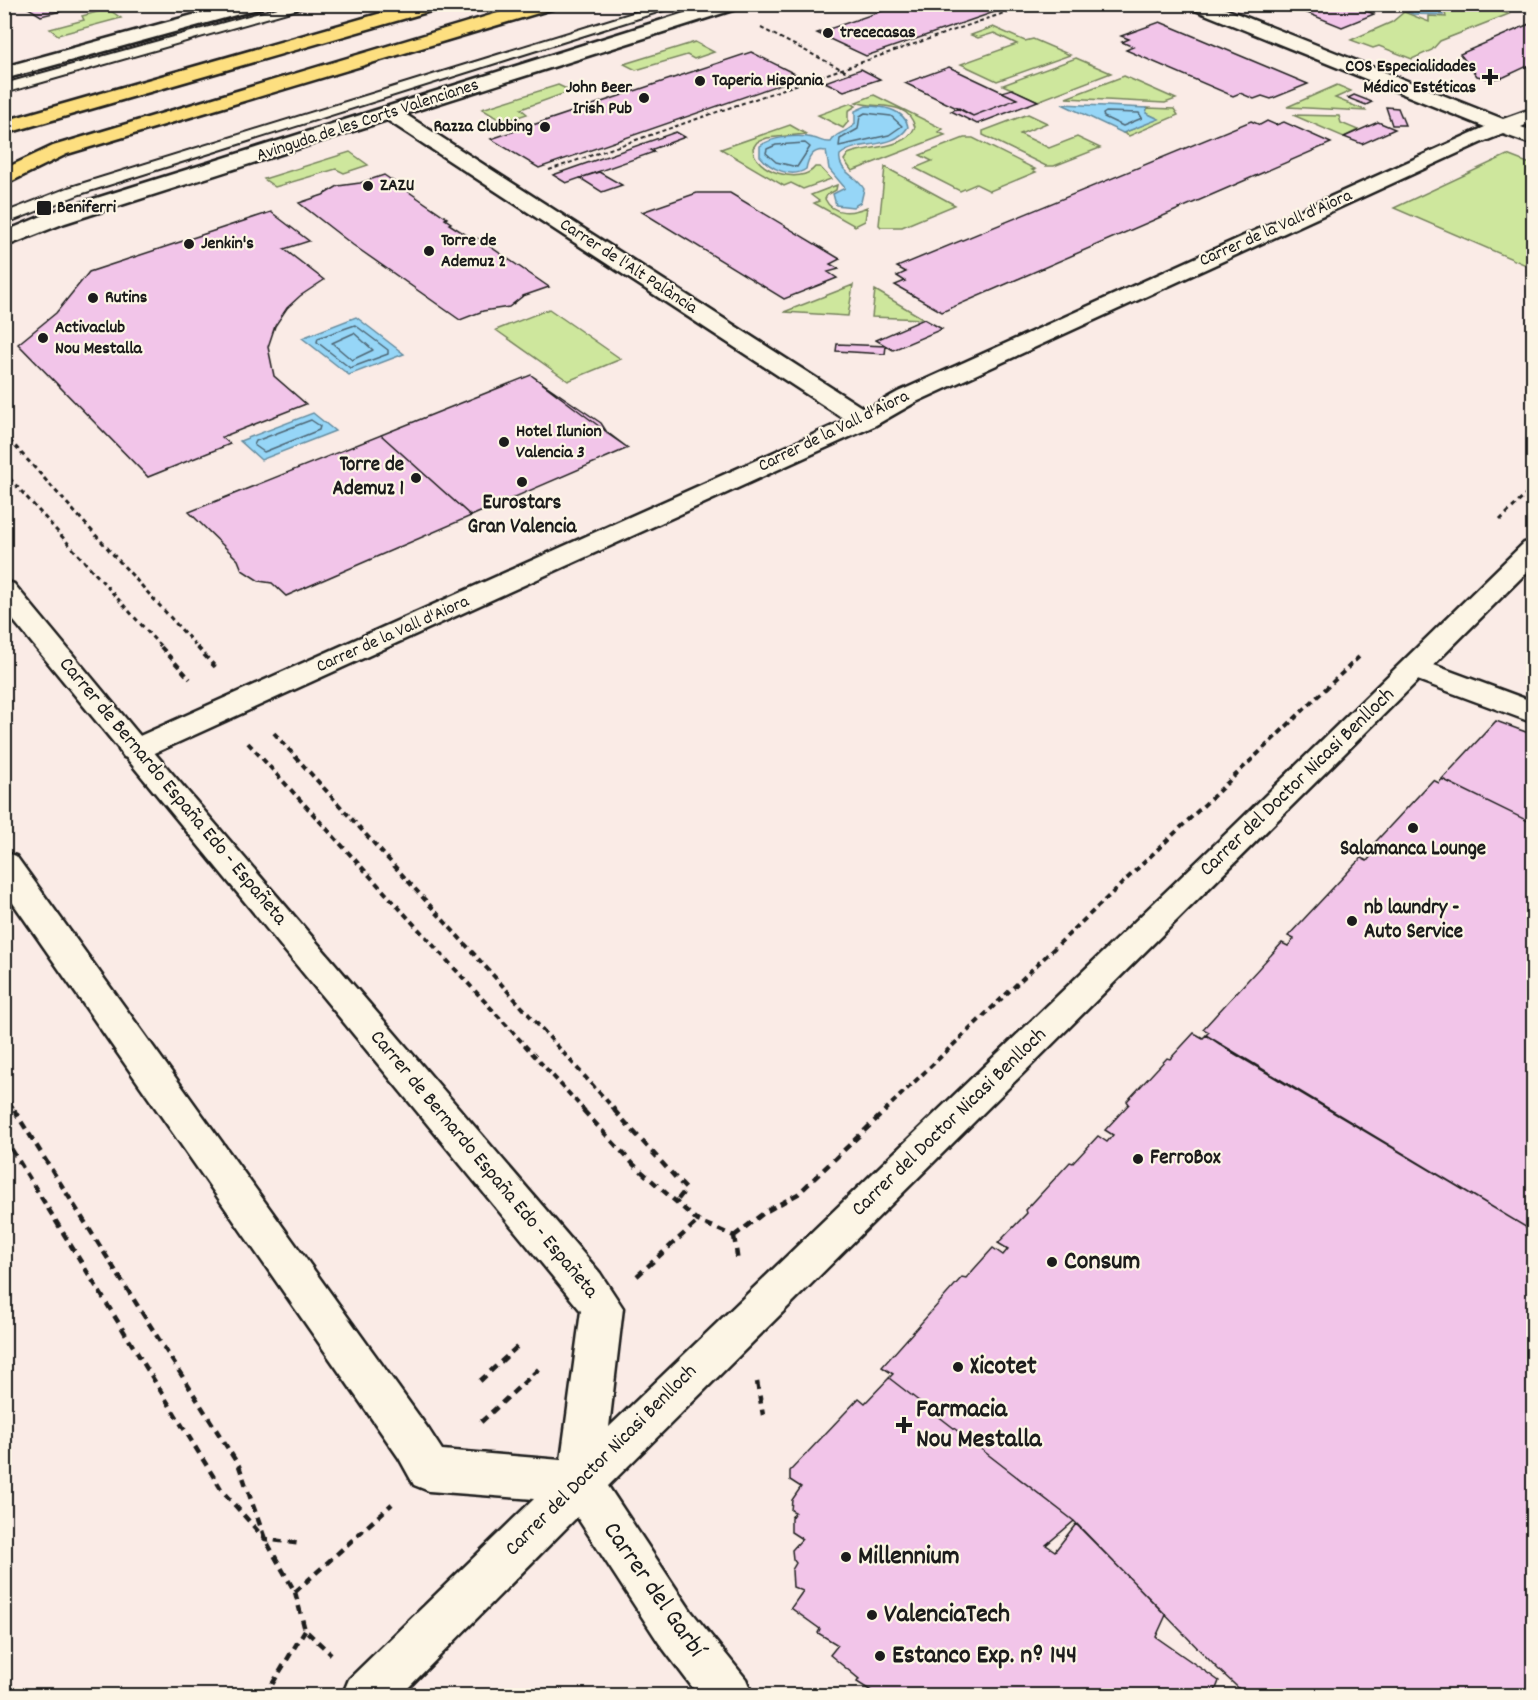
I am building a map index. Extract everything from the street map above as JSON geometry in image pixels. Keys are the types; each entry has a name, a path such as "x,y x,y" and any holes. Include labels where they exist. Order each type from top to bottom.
{"main road":[{"path":"4,128 435,4"},
{"path":"4,179 26,165 60,150 549,4"}],"street":[{"path":"4,73 224,8 255,4"},
{"name":"Avinguda de les Corts Valencianes","path":"4,240 57,218 733,4"},
{"path":"1196,4 1533,139"},
{"name":"Carrer de l'Alt Palància","path":"391,114 866,421"},
{"name":"Carrer de la Vall d'Aiora","path":"135,750 866,421 907,397 1473,139 1533,114"},
{"name":"Carrer del Doctor Nicasi Benlloch","path":"366,1695 580,1482 833,1238 1533,549"},
{"name":"Carrer de Bernardo España Edo - Españeta","path":"4,590 135,750 586,1285 602,1308 580,1482"},
{"path":"1414,668 1533,714"},
{"path":"4,864 414,1444 429,1470 580,1482"},
{"name":"Carrer del Garbí","path":"580,1482 675,1627 729,1695"}],"lane":[{"path":"4,90 309,4"},
{"path":"4,219 74,191 677,4"}],"path":[{"path":"549,170 1030,4"},
{"path":"758,27 849,73"},
{"path":"4,434 218,670"},
{"path":"4,472 196,686"},
{"path":"246,741 626,1156 675,1203 698,1221 734,1236 765,1212 798,1194 1350,666"},
{"path":"272,730 686,1189 675,1203"},
{"path":"4,1094 239,1466 265,1539 294,1592 305,1630 320,1643"},
{"path":"4,1137 223,1492 265,1539 302,1544"},
{"path":"480,1381 519,1345"},
{"path":"497,1407 539,1369"},
{"path":"294,1592 323,1566"},
{"path":"265,1695 305,1630"}],"green space":[{"path":"1443,5 1484,5 1509,14 1440,41 1432,50 1412,59 1379,46 1373,48 1351,40 1392,22 1404,12 1429,22 1429,16 1446,17"},
{"path":"108,9 121,18 58,35 50,29 84,20 82,16"},
{"path":"993,27 1025,41 1033,39 1070,55 997,81 961,64 1017,44 994,33 978,38 971,35"},
{"path":"695,42 714,52 694,59 687,55 636,70 624,64"},
{"path":"1076,58 1111,73 1038,101 1003,85"},
{"path":"1124,76 1176,99 1165,103 1066,98"},
{"path":"558,85 571,91 521,109 527,114 503,122 482,109"},
{"path":"1337,85 1351,91 1335,98 1367,111 1287,107"},
{"path":"874,95 943,129 938,132 945,135 852,171 844,160 848,154 894,144 910,135 915,127 911,118 898,108 856,102"},
{"path":"851,103 856,106 848,111 848,122 843,128 818,115"},
{"path":"1147,108 1174,109 1178,115 1129,136 1123,133 1158,119 1146,113"},
{"path":"1028,114 1047,123 1020,134 1049,148 1077,137 1100,148 1054,166 1046,166 983,135 983,131"},
{"path":"1293,115 1339,116 1341,123 1358,130 1344,137"},
{"path":"790,125 806,134 767,138 757,142 753,148 755,156 769,169 779,173 799,175 820,167 831,179 803,189 791,183 784,186 721,149"},
{"path":"964,138 973,138 1035,169 1032,170 1036,172 990,191 976,184 960,191 915,168 932,161 920,155"},
{"path":"350,152 368,165 344,173 336,169 275,187 264,179"},
{"path":"1507,155 1533,165 1533,268 1394,208"},
{"path":"885,167 955,205 902,227 881,227 879,225"},
{"path":"837,185 836,190 827,195 825,199 838,211 856,211 867,207 865,221 855,226 814,203 819,201 811,195"},
{"path":"853,285 848,316 784,312"},
{"path":"875,290 924,319 872,317"},
{"path":"549,309 621,359 568,381 496,330"}],"water":[{"path":"1388,5 1440,5 1443,15 1413,14"},
{"path":"1062,104 1147,108 1146,113 1159,119 1123,133"},
{"path":"866,106 897,112 906,121 908,127 894,139 857,147 840,155 844,169 864,189 861,202 853,207 836,205 833,194 845,188 829,169 826,151 814,152 806,169 794,173 788,173 769,165 760,156 760,146 778,138 800,136 831,142 855,124 855,111"},
{"path":"356,317 404,354 349,375 302,338"},
{"path":"313,413 335,431 261,460 240,441"}],"building":[{"path":"22,4 89,4 41,16"},
{"path":"903,4 1018,4 866,56 817,33"},
{"path":"1095,4 1122,4 1125,6 1110,11"},
{"path":"1285,4 1350,4 1374,14 1342,27"},
{"path":"1160,22 1308,84 1271,99 1262,96 1254,99 1240,93 1233,96 1126,50 1133,47 1122,42 1129,39 1121,36"},
{"path":"1534,22 1534,63 1504,77 1491,79 1477,76 1460,54"},
{"path":"751,52 801,77 539,168 491,139"},
{"path":"949,67 1017,99 973,116 905,83"},
{"path":"861,69 880,79 844,91 825,82"},
{"path":"1012,89 1038,101 977,124 951,111 959,108 973,116 1017,99 1002,92"},
{"path":"1354,95 1372,102 1366,105 1348,98"},
{"path":"1386,107 1398,108 1405,125 1392,125"},
{"path":"1251,121 1260,125 1267,121 1276,125 1284,122 1331,143 942,312 895,285 905,281 897,276 906,272 897,267"},
{"path":"1378,122 1395,129 1362,144 1344,137"},
{"path":"676,132 685,137 650,150 654,152 566,183 553,175"},
{"path":"599,172 622,185 602,192 580,178"},
{"name":"Torre de Ademuz 2","path":"384,175 447,218 445,219 451,223 449,224 468,236 479,239 549,287 523,296 509,307 483,311 460,320 353,245 299,203 323,195 338,186 360,183"},
{"path":"697,193 730,193 840,259 830,264 839,269 828,272 837,278 784,299 642,212"},
{"path":"271,212 309,241 284,249 324,280 287,308 275,326 268,347 274,376 306,404 222,437 230,444 148,477 18,344 56,313 89,272"},
{"path":"924,319 942,329 893,350 876,340"},
{"path":"837,344 886,346 885,354 836,351"},
{"name":"Torre de Ademuz 1","path":"531,375 601,423 608,434 628,448 286,596 272,583 259,581 242,570 238,560 189,512"},
{"name":"Hotel Ilunion Valencia 3","path":"531,375 628,448 471,516 381,435"},
{"path":"1496,721 1534,735 1534,824 1442,779"},
{"path":"1442,779 1534,824 1534,1232 1230,1051 1206,1035 1209,1032 1203,1029 1282,943 1288,946 1294,939 1288,936 1361,858 1367,861 1372,855 1366,852 1433,780 1439,783"},
{"path":"1194,1033 1203,1038 1206,1035 1534,1232 1534,1696 1247,1696 1074,1521 889,1378 893,1374 882,1367 962,1277 966,1278 993,1248 1003,1255 1008,1249 998,1243 1027,1213 1026,1210 1070,1162 1073,1163 1098,1136 1107,1142 1113,1135 1105,1130 1129,1104 1127,1101"},
{"path":"889,1378 1074,1521 1046,1545 1055,1551 1076,1524 1166,1615 1156,1637 1219,1681 1214,1694 1217,1696 879,1696 857,1682 859,1679 830,1655 838,1645 818,1633 820,1629 791,1608 803,1591 793,1587 792,1570 796,1563 792,1550 802,1539 791,1532 791,1518 795,1512 791,1510 792,1500 801,1487 790,1480 790,1471 859,1398 865,1403"}],"place":[{"name":"trececasas","path":"828,33"},
{"name":"COS Especialidades Médico Estéticas","path":"1490,77"},
{"name":"Taperia Hispania","path":"700,81"},
{"name":"John Beer Irish Pub","path":"644,98"},
{"name":"Razza Clubbing","path":"545,127"},
{"name":"ZAZU","path":"368,186"},
{"name":"Beniferri","path":"44,208"},
{"name":"Jenkin's","path":"189,244"},
{"name":"Torre de Ademuz 2","path":"429,251"},
{"name":"Rutins","path":"93,298"},
{"name":"Activaclub Nou Mestalla","path":"43,338"},
{"name":"Hotel Ilunion Valencia 3","path":"504,442"},
{"name":"Torre de Ademuz 1","path":"416,478"},
{"name":"Eurostars Gran Valencia","path":"522,482"},
{"name":"Salamanca Lounge","path":"1413,828"},
{"name":"nb laundry - Auto Service","path":"1352,921"},
{"name":"FerroBox","path":"1138,1159"},
{"name":"Consum","path":"1052,1262"},
{"name":"Xicotet","path":"958,1367"},
{"name":"Farmacia Nou Mestalla","path":"904,1425"},
{"name":"Millennium","path":"846,1557"},
{"name":"ValenciaTech","path":"872,1615"},
{"name":"Estanco Exp. nº 144","path":"880,1656"}]}
